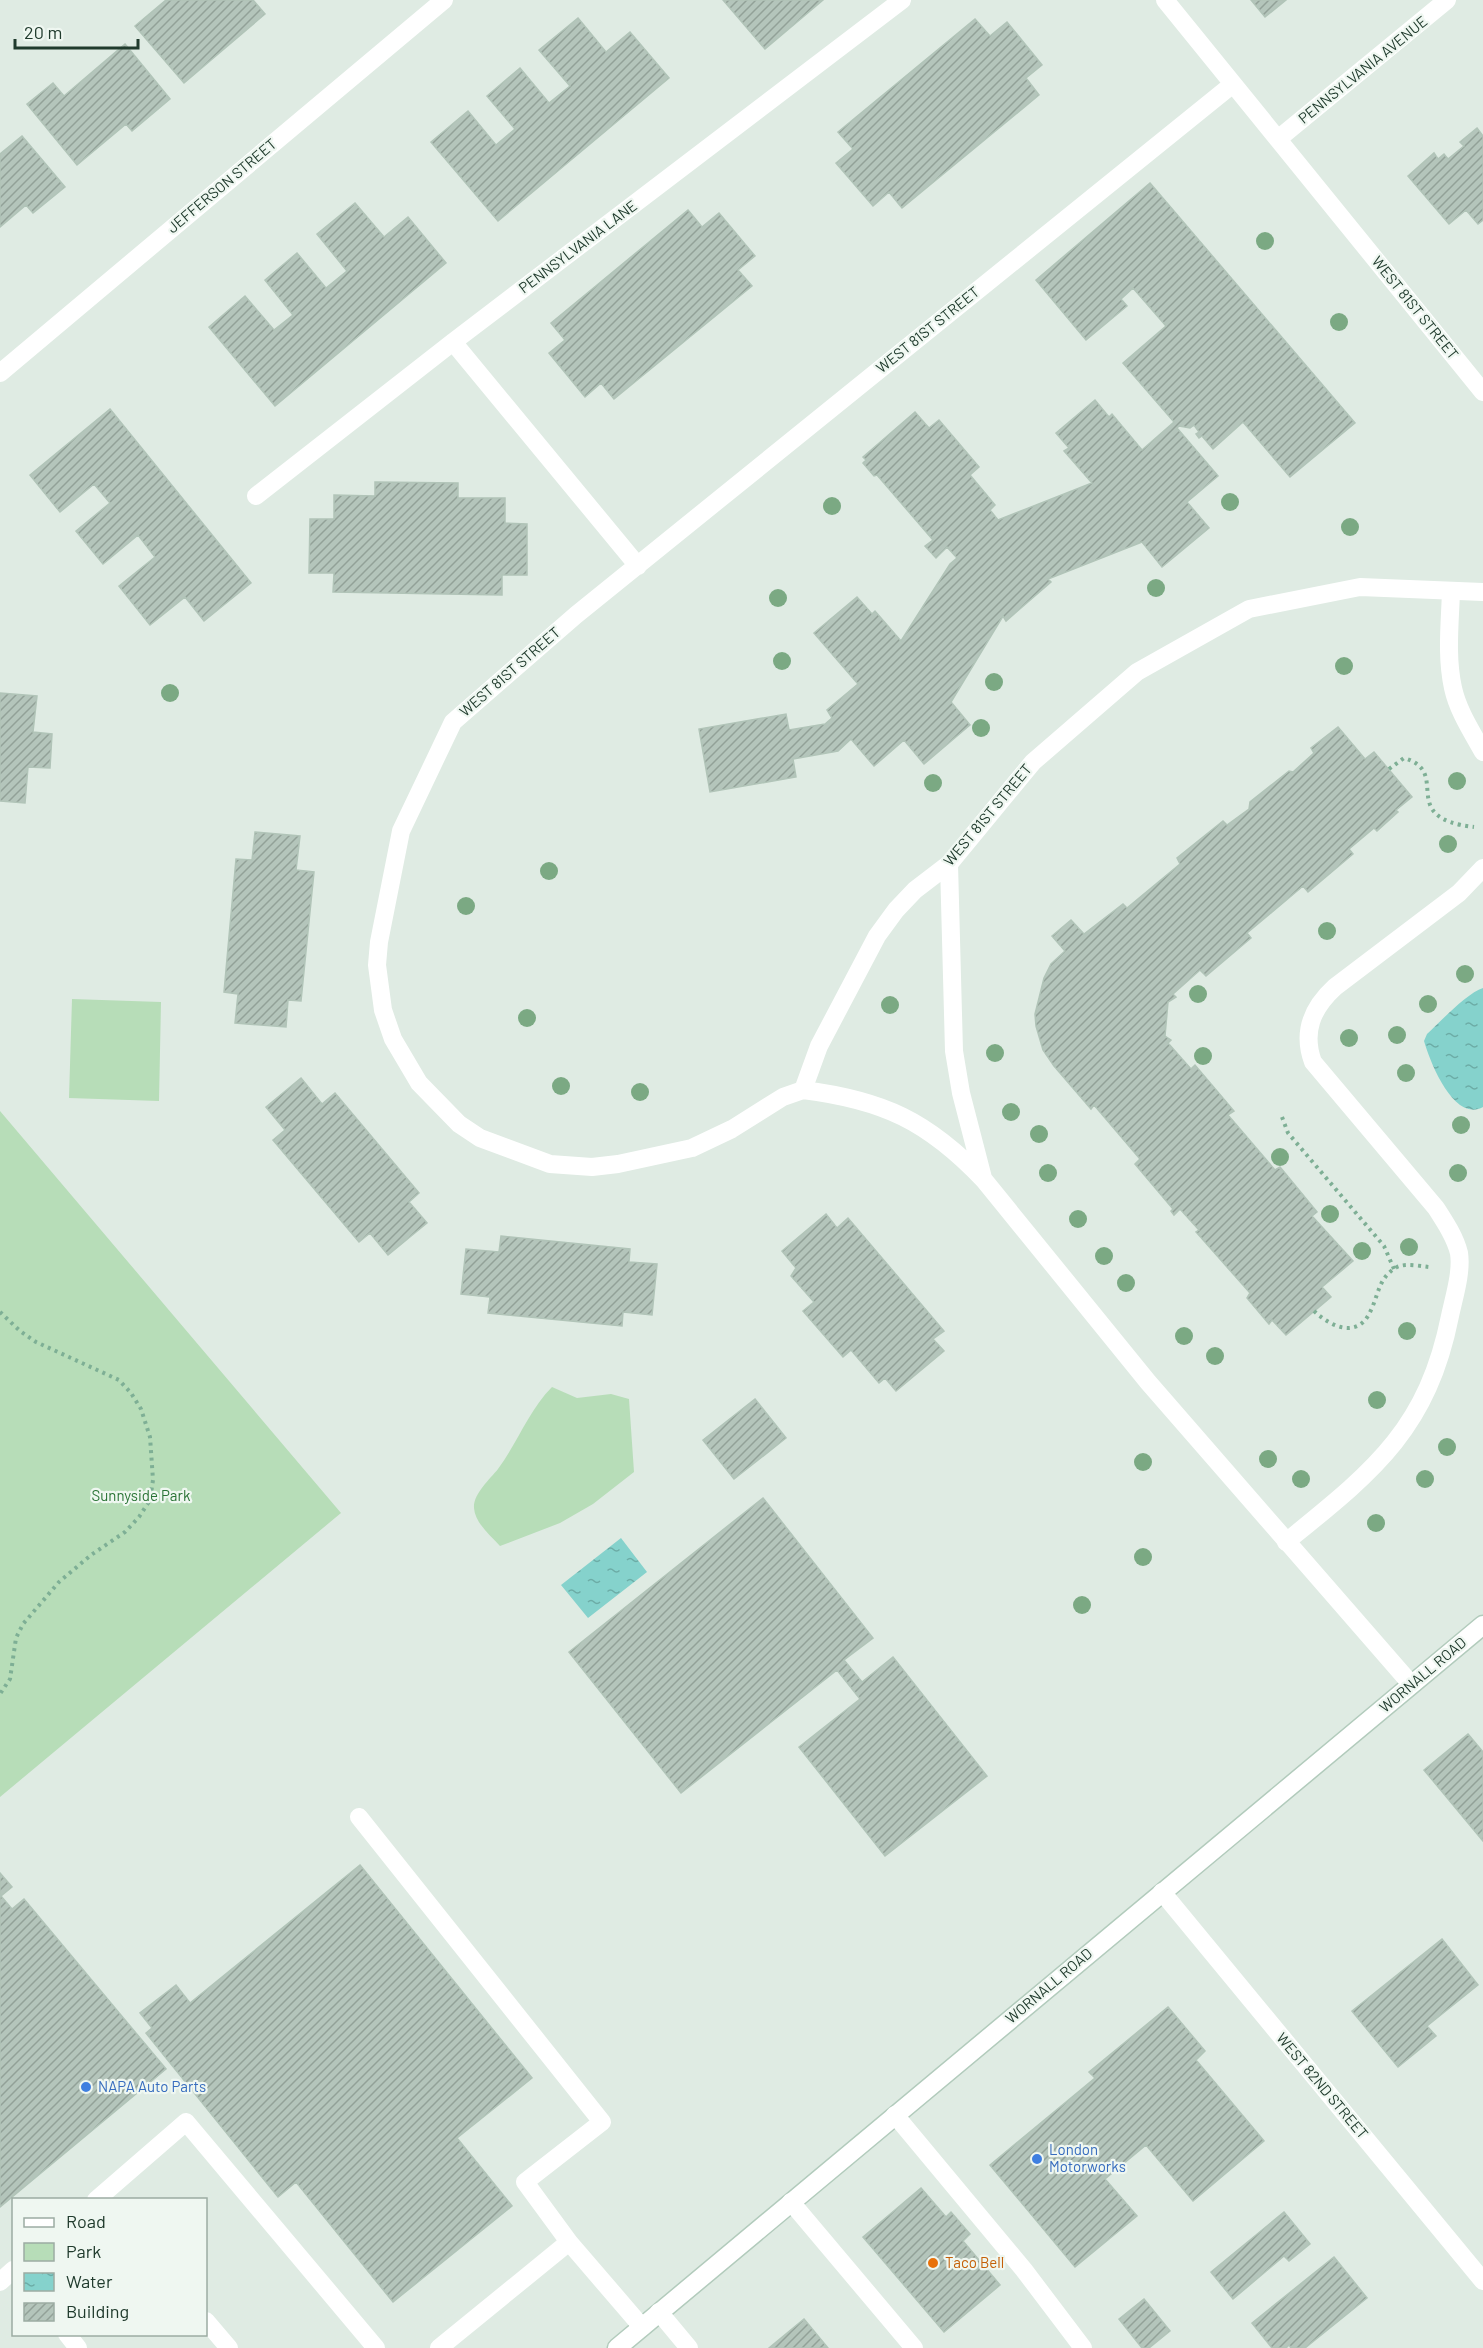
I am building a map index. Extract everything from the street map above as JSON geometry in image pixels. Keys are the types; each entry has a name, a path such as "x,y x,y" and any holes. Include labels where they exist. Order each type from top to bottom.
{"street":[{"name":"JEFFERSON STREET","path":"0,373 444,0"},
{"name":"PENNSYLVANIA LANE","path":"256,496 453,342 902,0"},
{"name":"WEST 81ST STREET","path":"1165,0 1483,392"},
{"name":"PENNSYLVANIA AVENUE","path":"1278,139 1447,0"},
{"name":"WEST 81ST STREET","path":"1233,84 576,615 453,722 401,831 379,942 377,965 383,1010 393,1039 419,1083 459,1124 480,1138 550,1164 592,1167 692,1149 732,1129 783,1097 803,1090 819,1046 877,936 915,890 950,864 1033,762 1137,672 1249,609 1360,587 1483,592"},
{"path":"453,342 638,566"},
{"path":"1451,591 1448,653 1453,689 1469,727 1483,752"},
{"path":"950,864 954,1051 961,1093 984,1180"},
{"path":"1286,1542 1365,1476 1381,1460 1415,1414 1426,1392 1446,1336 1456,1287 1459,1254 1448,1226 1436,1208 1313,1062 1309,1051 1310,1024 1321,999 1459,893 1483,868"},
{"path":"803,1090 836,1094 875,1105 911,1119 952,1148 984,1180 1148,1382 1411,1684"},
{"name":"WORNALL ROAD","path":"626,2345 659,2312 1483,1625"},
{"path":"359,1817 602,2122 525,2182 569,2242 642,2327"},
{"name":"WEST 82ND STREET","path":"1162,1892 1483,2281"},
{"path":"895,2115 1024,2270 1083,2348"},
{"path":"100,2198 186,2122 376,2348"},
{"path":"791,2202 914,2348"},
{"path":"439,2348 569,2242"},
{"path":"0,2282 12,2271"},
{"path":"659,2312 689,2348"},
{"path":"207,2322 229,2348"},
{"path":"69,2336 78,2348"}],"path":[{"path":"1389,769 1404,758 1416,762 1422,767 1426,776 1427,795 1432,811 1450,823 1474,827"},
{"path":"1282,1118 1288,1133 1384,1246 1394,1269"},
{"path":"1314,1311 1327,1323 1339,1328 1353,1327 1371,1312 1379,1286 1394,1269 1405,1265 1433,1267"},
{"path":"0,1312 36,1342 119,1380 131,1393 141,1408 150,1437 153,1480 150,1500 139,1517 125,1532 91,1555 59,1582 23,1624 16,1638 10,1679 0,1694"}],"green space":[{"path":"72,999 161,1002 159,1101 69,1098"},
{"name":"Sunnyside Park","path":"0,1111 341,1513 0,1797"},
{"path":"552,1387 577,1398 611,1394 629,1399 634,1472 593,1504 560,1523 500,1546 480,1524 474,1503 483,1487 505,1459 537,1406"}],"water":[{"path":"1483,988 1483,1107 1472,1110 1453,1099 1445,1088 1424,1041 1427,1034 1454,1008 1469,995"},
{"path":"621,1538 647,1572 588,1618 561,1585"}],"building":[{"path":"166,0 253,0 265,14 184,83 135,26"},
{"path":"723,0 823,0 765,49"},
{"path":"1251,0 1286,0 1265,17"},
{"path":"578,18 606,52 630,32 669,78 498,221 431,142 468,111 496,145 515,129 487,96 520,68 549,103 570,86 539,50"},
{"path":"975,19 990,36 1007,22 1042,65 1026,78 1039,95 902,208 889,192 873,206 836,163 853,149 838,132"},
{"path":"125,44 170,99 132,131 126,124 77,165 27,104 53,83 64,96"},
{"path":"1477,128 1483,136 1483,220 1478,224 1466,210 1449,224 1408,176 1434,153 1438,159 1444,154 1448,159 1464,146 1460,142"},
{"path":"22,136 65,187 33,213 26,205 0,227 0,154"},
{"path":"1150,183 1355,423 1290,477 1243,422 1213,449 1202,436 1199,438 1196,434 1199,432 1194,425 1190,428 1179,426 1177,428 1218,476 1187,502 1209,528 1162,567 1142,542 1048,579 1051,582 1006,621 1003,616 951,702 970,725 924,764 904,740 874,766 851,739 838,751 793,759 796,777 710,792 699,729 786,714 789,730 825,724 832,718 827,710 858,684 814,633 857,597 872,614 875,611 901,641 950,564 957,558 947,547 936,558 925,546 933,540 877,475 874,476 863,463 866,460 863,457 915,412 929,428 939,420 979,467 970,475 995,505 990,510 998,520 1092,483 1064,451 1069,448 1056,433 1095,400 1109,417 1112,414 1142,450 1174,422 1123,363 1166,326 1133,288 1121,299 1127,306 1086,340 1036,280"},
{"path":"355,203 384,237 408,217 446,263 275,406 209,327 245,296 274,330 293,315 265,280 297,253 326,288 347,271 317,234"},
{"path":"688,210 702,227 719,213 755,256 738,270 752,286 614,399 601,383 585,397 549,353 565,340 551,323"},
{"path":"110,409 251,583 204,621 185,597 150,625 119,586 155,557 138,535 103,564 76,531 110,503 94,484 60,512 30,475"},
{"path":"375,482 458,483 458,498 505,498 505,523 527,524 527,575 502,575 502,595 333,592 334,573 309,573 310,519 334,519 334,495 375,496"},
{"path":"0,693 37,696 33,732 52,734 50,768 28,767 25,803 0,801"},
{"path":"1338,727 1365,759 1374,752 1412,797 1396,810 1398,812 1377,831 1374,828 1349,849 1353,854 1308,892 1303,886 1247,933 1251,938 1206,976 1200,970 1173,994 1176,997 1168,1002 1165,1036 1171,1040 1168,1043 1191,1069 1195,1065 1234,1111 1228,1115 1275,1170 1280,1167 1317,1212 1312,1216 1353,1261 1322,1287 1331,1297 1286,1335 1272,1320 1269,1324 1247,1298 1250,1293 1196,1232 1199,1230 1180,1209 1174,1215 1171,1211 1173,1209 1135,1164 1140,1159 1094,1105 1091,1109 1054,1066 1043,1050 1035,1014 1044,978 1051,964 1065,951 1052,936 1071,920 1084,934 1123,904 1127,908 1180,864 1177,858 1223,821 1227,825 1249,809 1250,802 1289,771 1293,772 1314,753 1311,748"},
{"path":"255,832 300,836 296,870 314,872 301,1001 288,1000 286,1027 235,1023 238,994 224,992 236,859 252,860"},
{"path":"301,1078 322,1104 335,1093 419,1193 409,1202 427,1223 388,1255 370,1233 359,1242 273,1140 285,1130 266,1107"},
{"path":"826,1214 837,1228 848,1218 944,1331 933,1339 944,1351 896,1391 885,1378 879,1383 851,1350 843,1357 803,1311 814,1302 791,1276 796,1268 782,1251"},
{"path":"501,1236 630,1249 629,1262 657,1264 652,1315 623,1312 622,1326 488,1313 490,1297 461,1294 466,1249 499,1252"},
{"path":"755,1399 786,1438 734,1479 703,1440"},
{"path":"763,1498 873,1638 844,1660 862,1682 893,1657 987,1776 885,1856 799,1747 860,1699 837,1670 681,1793 569,1652"},
{"path":"1468,1734 1483,1752 1483,1841 1424,1770"},
{"path":"360,1865 532,2078 457,2138 512,2206 393,2302 296,2182 278,2197 146,2033 152,2028 140,2013 176,1985 190,2003"},
{"path":"0,1873 12,1887 1,1896 12,1909 24,1899 166,2069 0,2207"},
{"path":"1442,1939 1478,1985 1427,2026 1436,2036 1398,2067 1352,2011"},
{"path":"1168,2007 1205,2051 1196,2060 1264,2141 1193,2201 1146,2145 1105,2179 1137,2216 1075,2267 990,2165 1095,2078 1089,2072"},
{"name":"Taco Bell","path":"921,2188 946,2217 951,2212 970,2234 963,2241 1000,2285 944,2332 863,2237"},
{"path":"1284,2212 1310,2244 1289,2261 1284,2256 1233,2299 1211,2272"},
{"path":"1334,2257 1367,2298 1305,2348 1291,2348 1289,2345 1286,2348 1272,2348 1252,2323"},
{"path":"1144,2299 1170,2331 1149,2348 1142,2348 1119,2319"},
{"path":"804,2319 828,2348 769,2348"}],"place":[{"name":"NAPA Auto Parts","path":"86,2087"},
{"name":"London Motorworks","path":"1037,2159"},
{"name":"Taco Bell","path":"933,2263"}]}
